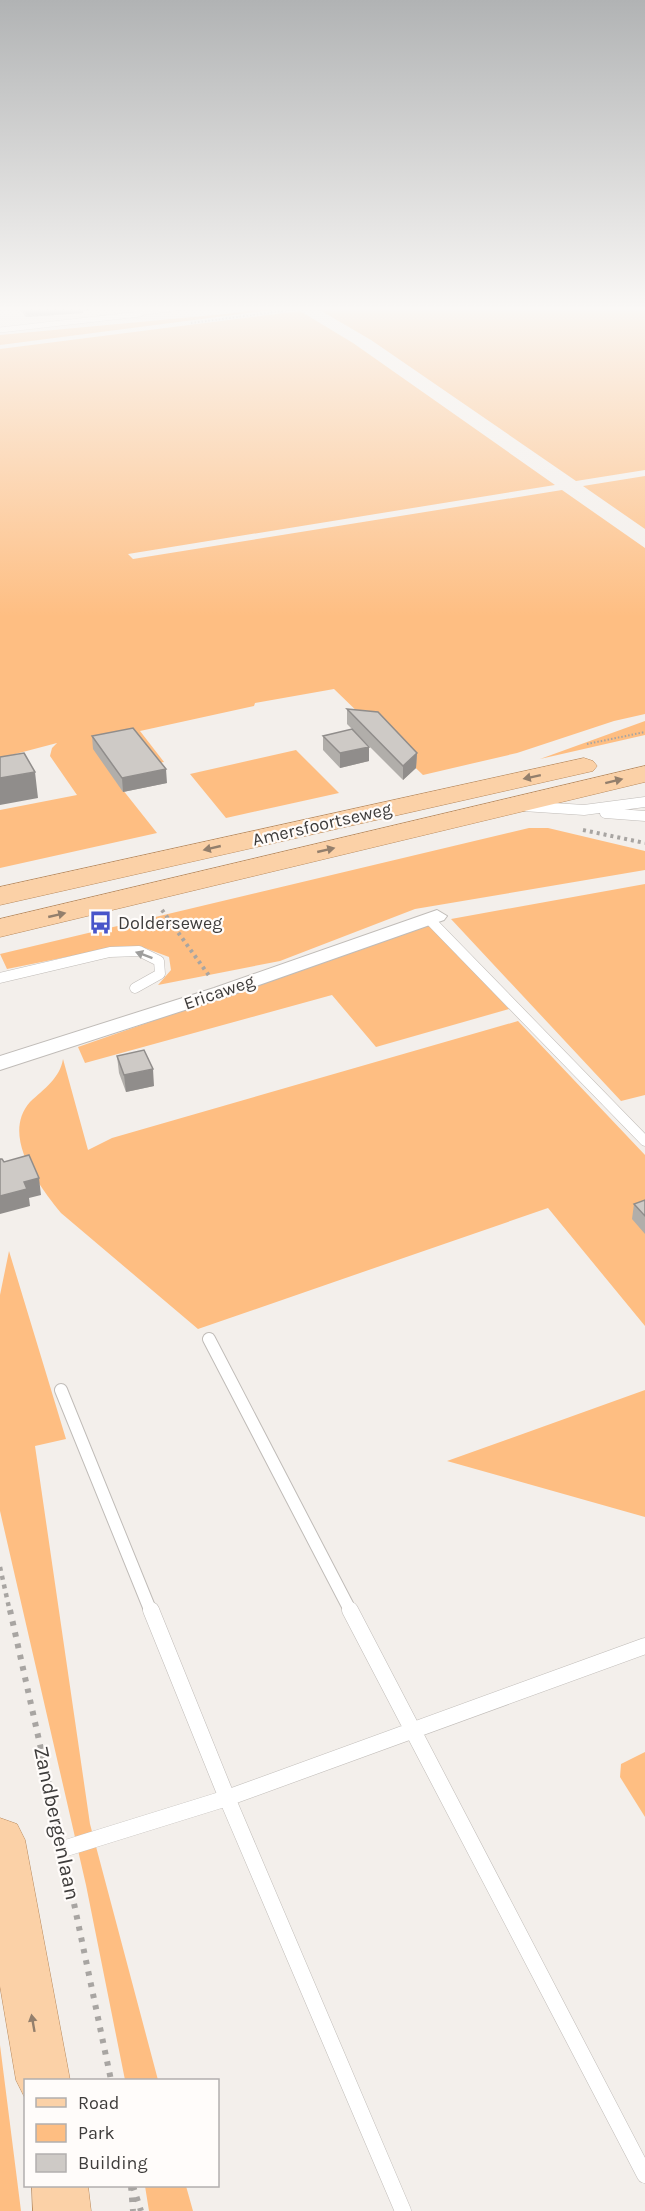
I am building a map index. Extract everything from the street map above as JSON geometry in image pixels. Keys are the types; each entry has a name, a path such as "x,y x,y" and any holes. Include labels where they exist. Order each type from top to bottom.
{"main road":[{"name":"Amersfoortseweg","path":"0,896 645,753"},
{"name":"Amersfoortseweg","path":"0,928 645,774"},
{"path":"0,1840 43,2079"},
{"path":"60,2187 62,2211"}],"street":[{"name":"Ericaweg","path":"0,1063 221,992 433,918"}],"lane":[{"name":"Amersfoortseweg","path":"590,812 645,802"},
{"name":"Amersfoortseweg","path":"516,805 564,812 645,816"},
{"path":"433,918 645,1141"},
{"path":"0,978 110,952 139,951 159,961 160,974 135,988"},
{"path":"209,1339 645,2175"},
{"path":"61,1390 226,1798 403,2211"},
{"path":"63,1849 99,1840 226,1798 645,1646"}],"path":[{"path":"162,909 221,992"},
{"name":"Zandbergenlaan","path":"0,1567 63,1849 111,2079"},
{"path":"132,2187 133,2211"},
{"path":"132,2187 141,2211"}],"green space":[{"path":"0,410 449,410 555,485 128,554 133,559 562,490 645,548 645,714 614,721 517,753 423,775 334,689 255,703 254,706 140,731 164,762 114,772 115,780 157,833 0,868 0,810 77,795 50,756 52,748 57,743 0,758"},
{"path":"473,410 645,410 645,470 576,481"},
{"path":"645,476 645,529 583,486"},
{"path":"645,721 645,735 540,759"},
{"path":"296,750 339,793 226,818 190,774"},
{"path":"529,828 548,828 645,851 645,870 415,909 280,961 158,985 171,970 169,957 145,948 111,948 7,969 0,954"},
{"path":"645,884 645,1095 621,1101 451,919"},
{"path":"428,925 433,927 509,1009 376,1047 332,995 85,1063 78,1047"},
{"path":"518,1021 645,1155 645,1326 548,1208 198,1329 61,1213 34,1175 21,1145 19,1130 22,1115 30,1102 55,1078 63,1059 88,1150 112,1138"},
{"path":"9,1251 66,1439 35,1446 90,1824 158,2079 125,2079 86,1885 0,1511 0,1295"},
{"path":"645,1390 645,1517 447,1461"},
{"path":"645,1752 645,1817 620,1777 621,1764"},
{"path":"0,2045 21,2211 0,2211"},
{"path":"145,2187 186,2187 193,2211 149,2211"}],"building":[{"path":"347,709 378,712 417,753 403,766"},
{"path":"133,728 166,769 122,778 92,736"},
{"path":"352,729 369,747 340,753 323,736"},
{"path":"24,753 35,772 0,778 0,757"},
{"path":"144,1050 153,1069 124,1075 117,1056"},
{"path":"29,1155 39,1178 24,1182 27,1189 0,1196 0,1159 4,1162"},
{"path":"645,1200 645,1216 634,1204"}],"place":[{"name":"Dolderseweg","path":"100,923"}]}
